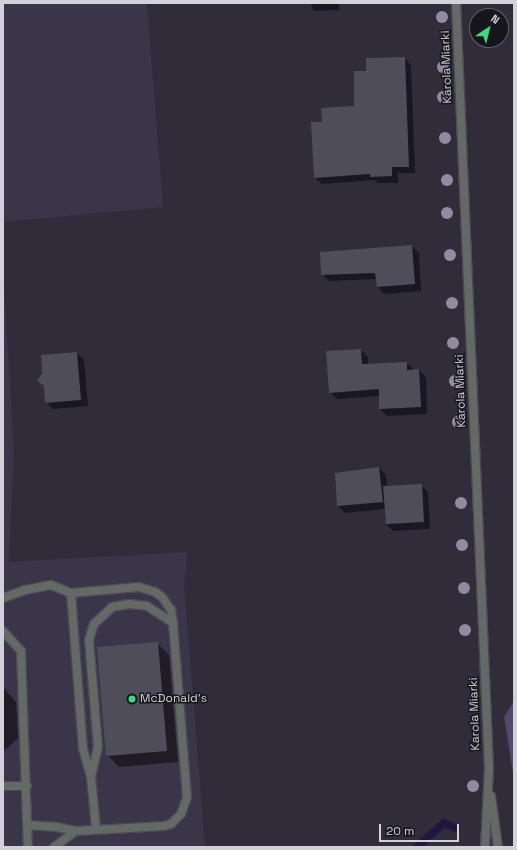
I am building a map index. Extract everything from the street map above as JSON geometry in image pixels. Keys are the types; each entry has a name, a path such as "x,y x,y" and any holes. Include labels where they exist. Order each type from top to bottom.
{"street":[{"name":"Karola Miarki","path":"456,3 489,777 498,847"},
{"path":"3,598 25,590 51,585 71,593 139,587 148,589 169,604 173,623 186,804 176,819 164,826 96,828 76,831 57,827 27,826"},
{"path":"71,593 83,748 92,777 96,828"},
{"path":"92,777 98,746 89,640 94,624 112,607 129,604 147,606 173,623"},
{"path":"3,631 21,651 28,847"},
{"name":"Karola Miarki","path":"485,845 489,777"},
{"path":"3,786 27,786"},
{"path":"54,847 76,831"}],"shaded area":[{"path":"3,3 147,3 163,207 3,222"},
{"path":"3,266 14,452 9,562 188,552 184,583 205,847 3,847"},
{"path":"514,701 514,779 504,717"}],"building":[{"path":"405,57 409,167 392,167 392,176 370,177 370,174 314,178 311,122 322,122 321,108 354,106 354,71 366,71 366,58"},
{"path":"412,245 415,284 377,287 375,273 321,275 320,252"},
{"path":"361,349 362,364 407,362 407,370 419,369 421,407 379,409 379,389 329,393 326,351"},
{"path":"77,352 81,400 45,403 44,386 37,381 42,373 41,355"},
{"path":"379,467 383,502 337,506 335,473"},
{"path":"422,484 424,522 386,524 383,486"},
{"name":"McDonald's","path":"158,642 167,751 106,756 97,647"}],"waterway":[{"path":"417,847 444,823 456,828"}],"place":[{"name":"McDonald's","path":"132,699"}]}
